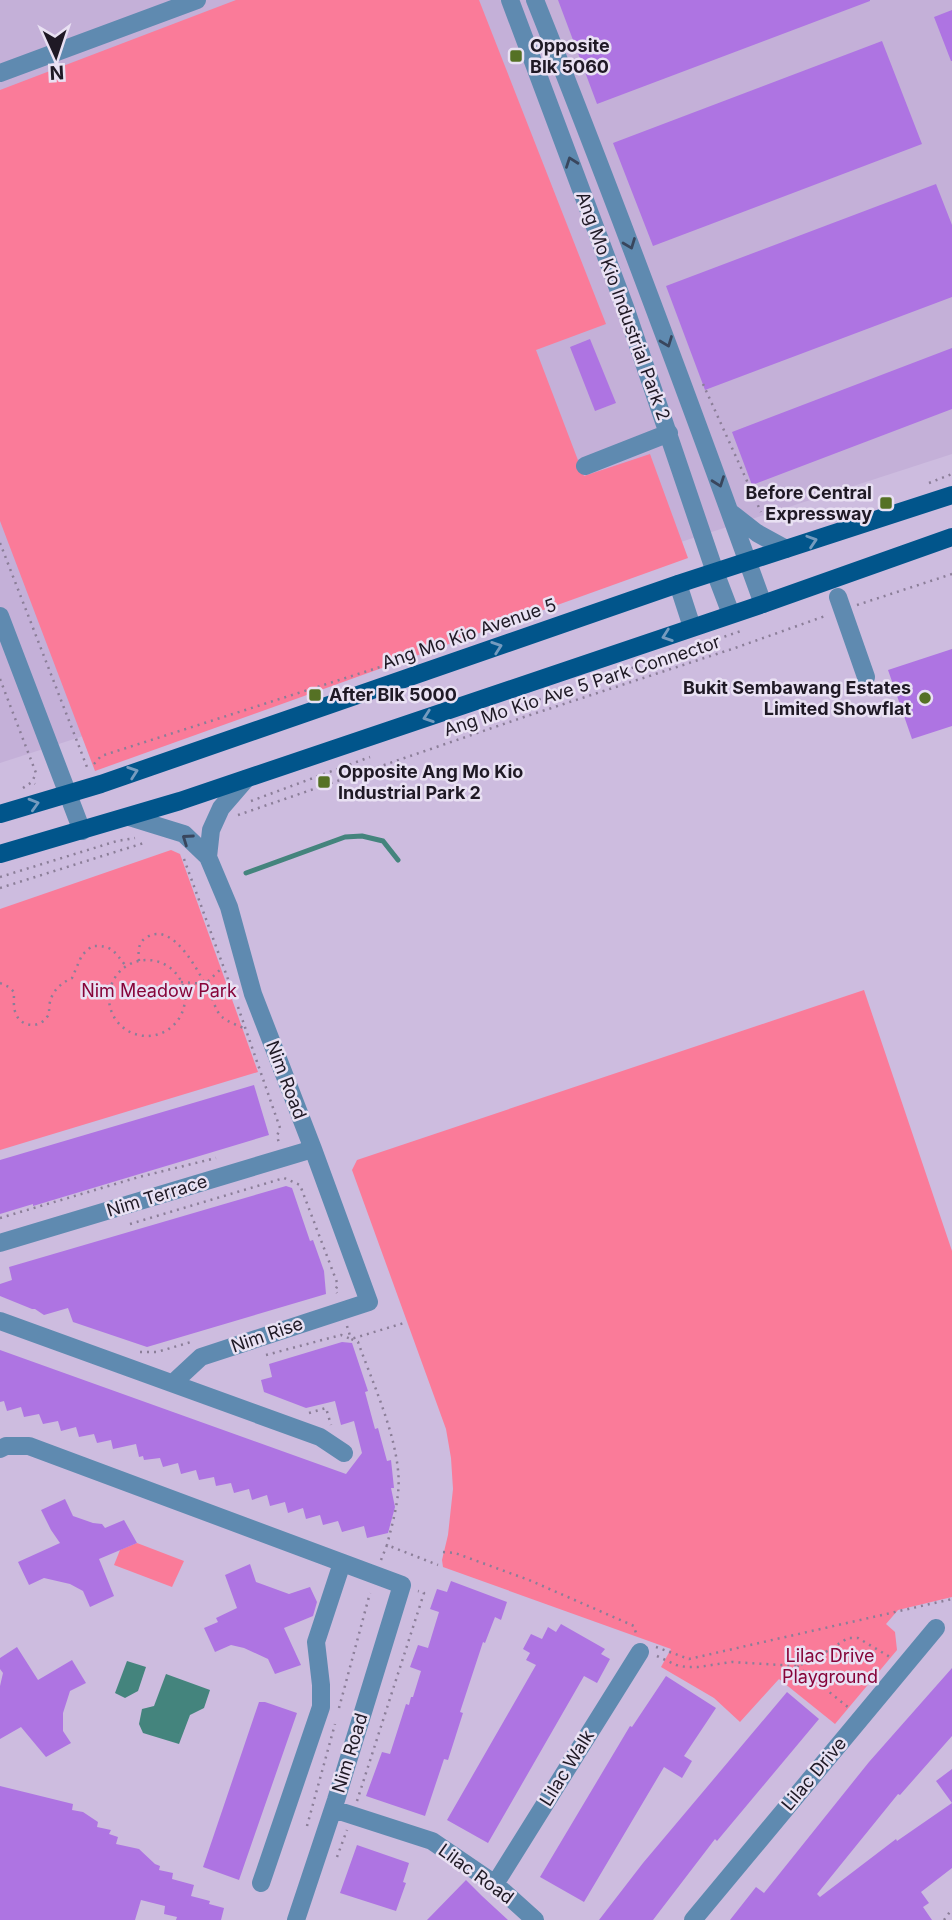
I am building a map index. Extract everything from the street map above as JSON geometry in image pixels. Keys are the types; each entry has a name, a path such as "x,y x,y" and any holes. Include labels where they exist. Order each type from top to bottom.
{"main road":[{"name":"Ang Mo Kio Avenue 5","path":"0,814 68,794 678,584 952,495"},
{"path":"0,854 129,817 246,779 952,537"}],"street":[{"path":"0,73 197,0"},
{"name":"Ang Mo Kio Industrial Park 2","path":"510,0 625,307 715,572 732,614"},
{"name":"Ang Mo Kio Industrial Park 2","path":"535,0 589,135 763,604"},
{"path":"585,466 669,433"},
{"path":"730,512 757,533 786,549"},
{"path":"678,584 692,627"},
{"path":"840,603 866,677"},
{"path":"0,616 82,831"},
{"path":"208,857 211,830 221,808 246,779"},
{"path":"129,817 184,834 208,857"},
{"name":"Nim Road","path":"208,857 229,907 253,994 369,1302"},
{"name":"Nim Terrace","path":"0,1243 313,1149"},
{"name":"Nim Rise","path":"173,1383 201,1357 369,1302"},
{"path":"0,1321 320,1437 344,1453"},
{"path":"0,1449 6,1446 29,1446 402,1585"},
{"path":"261,1883 321,1707 316,1642 342,1563"},
{"name":"Nim Road","path":"296,1920 402,1585"},
{"name":"Lilac Drive","path":"693,1920 936,1628"},
{"name":"Lilac Walk","path":"495,1884 641,1651"},
{"name":"Lilac Road","path":"333,1809 432,1842 495,1884 535,1920"}],"path":[{"path":"0,543 87,767"},
{"name":"Ang Mo Kio Ave 5 Park Connector","path":"234,817 735,648 840,603 952,574"},
{"path":"0,680 36,773 32,782"},
{"path":"0,877 117,841 143,837 156,839 0,888"},
{"path":"181,852 280,1128 271,1145"},
{"path":"139,961 138,948 148,936 159,933 172,937 183,948 221,1016 246,1029"},
{"path":"0,984 14,992 16,1015 20,1020 35,1026 49,1015 53,993 61,983 72,978 82,956 92,946 112,949 125,965"},
{"path":"139,961 156,961 171,968 181,982 185,998 181,1015 170,1028 155,1035 138,1035 122,1027 112,1014 108,998 112,981 125,965 139,961"},
{"path":"181,982 205,984 223,967"},
{"path":"277,1136 293,1182"},
{"path":"0,1218 139,1177 218,1158"},
{"path":"129,1224 284,1178 300,1185 338,1285 335,1290 351,1339 358,1342 391,1436 398,1472 396,1509 387,1545 375,1575 339,1709"},
{"path":"137,1351 157,1352 197,1340"},
{"path":"387,1545 438,1565"},
{"path":"443,1552 455,1553 529,1580 634,1626 641,1651"},
{"path":"336,1860 424,1593 402,1585"},
{"path":"641,1651 656,1647 689,1659 952,1599"},
{"path":"641,1651 648,1651 686,1667 732,1662 797,1666 853,1637 892,1660"},
{"path":"797,1666 849,1709"},
{"path":"307,1829 335,1722"},
{"path":"944,1920 952,1909"}],"shaded area":[{"path":"0,0 952,0 952,454 0,763"},
{"path":"127,1661 146,1667 138,1691 125,1698 115,1693"},
{"path":"166,1674 210,1690 204,1708 190,1715 179,1744 143,1733 139,1724 142,1709 154,1706"}],"green space":[{"path":"236,0 479,0 606,324 536,350 584,476 650,454 688,558 95,771 0,521 0,90"},
{"name":"Nim Meadow Park","path":"171,850 180,854 258,1072 0,1150 0,909"},
{"name":"Lilac Drive Playground","path":"864,990 952,1251 952,1597 898,1610 886,1624 895,1632 897,1650 835,1724 779,1679 740,1722 714,1698 661,1667 671,1649 443,1567 453,1489 446,1429 352,1170 357,1160"},
{"path":"137,1543 184,1561 172,1587 114,1565 120,1550"}],"building":[{"path":"558,0 870,0 870,1 597,104"},
{"path":"952,10 952,61 951,61 934,17"},
{"path":"882,41 922,144 653,246 613,143"},
{"path":"936,184 952,225 952,297 705,390 666,286"},
{"path":"590,339 616,403 595,411 570,347"},
{"path":"952,348 952,409 752,485 732,432"},
{"name":"Bukit Sembawang Estates Limited Showflat","path":"952,649 952,726 912,739 888,670"},
{"path":"254,1085 269,1135 0,1214 0,1160"},
{"path":"286,1186 292,1188 310,1241 313,1240 324,1271 326,1294 147,1347 73,1322 68,1308 44,1315 0,1296 0,1284 12,1280 9,1267"},
{"path":"342,1342 352,1343 368,1391 365,1392 375,1429 378,1428 387,1461 391,1460 394,1488 391,1488 395,1507 388,1533 367,1538 364,1526 342,1532 338,1521 323,1525 320,1515 306,1519 303,1508 288,1513 285,1502 270,1506 267,1495 252,1500 249,1489 234,1493 231,1483 216,1486 214,1477 199,1480 196,1470 181,1474 178,1463 163,1467 160,1458 144,1460 143,1456 139,1457 136,1444 113,1449 111,1440 97,1443 94,1434 79,1437 76,1427 61,1431 58,1421 43,1424 39,1414 24,1417 21,1407 7,1411 4,1401 0,1402 0,1350 346,1474 362,1453 354,1421 341,1425 335,1401 306,1408 264,1392 261,1380 272,1377 269,1364"},
{"path":"65,1499 73,1516 102,1524 105,1528 124,1520 137,1543 99,1559 114,1596 90,1607 83,1591 70,1584 44,1578 29,1585 18,1562 60,1543 41,1510"},
{"path":"250,1564 256,1582 289,1594 310,1587 317,1602 313,1616 284,1628 301,1665 275,1674 268,1659 244,1648 231,1645 215,1652 204,1628 218,1622 216,1618 237,1608 225,1575"},
{"path":"451,1581 507,1602 501,1620 495,1617 485,1643 483,1642 460,1712 463,1713 448,1760 444,1759 425,1816 366,1796 382,1752 390,1754 406,1704 409,1705 413,1697 421,1671 410,1667 418,1645 428,1648 439,1612 430,1609 437,1589 447,1592"},
{"path":"561,1624 605,1649 601,1654 610,1659 597,1683 584,1676 488,1843 447,1820 536,1665 526,1660 530,1653 523,1649 531,1634 542,1639 548,1627 556,1632"},
{"path":"17,1647 38,1680 72,1660 86,1683 70,1691 63,1713 63,1731 71,1743 46,1757 21,1727 0,1739 0,1686 3,1673 0,1669 0,1658"},
{"path":"952,1668 952,1736 900,1795 898,1794 817,1894 820,1897 896,1839 897,1841 952,1803 952,1868 921,1892 929,1903 923,1907 932,1920 730,1920 756,1887 764,1893 869,1762"},
{"path":"666,1676 716,1708 684,1756 692,1761 682,1778 664,1767 584,1902 540,1877 630,1726 632,1727"},
{"path":"787,1692 819,1719 717,1841 715,1839 653,1920 599,1920 643,1863"},
{"path":"259,1702 297,1713 239,1880 203,1867"},
{"path":"952,1769 952,1803 936,1781"},
{"path":"0,1786 73,1804 72,1810 83,1812 98,1822 97,1827 111,1830 109,1834 118,1837 116,1844 139,1849 160,1866 159,1870 173,1873 172,1879 194,1885 191,1896 224,1908 221,1920 176,1920 177,1917 164,1914 165,1906 141,1900 135,1920 0,1920"},
{"path":"357,1845 409,1863 403,1882 406,1883 396,1911 340,1893"},
{"path":"466,1880 482,1896 508,1920 427,1920"}],"waterway":[{"path":"246,873 345,837 362,836 383,841 398,860"}],"place":[{"name":"Opposite Blk 5060","path":"516,56"},
{"name":"Before Central Expressway","path":"886,503"},
{"name":"After Blk 5000","path":"315,695"},
{"name":"Bukit Sembawang Estates Limited Showflat","path":"925,698"},
{"name":"Opposite Ang Mo Kio Industrial Park 2","path":"324,782"}]}
